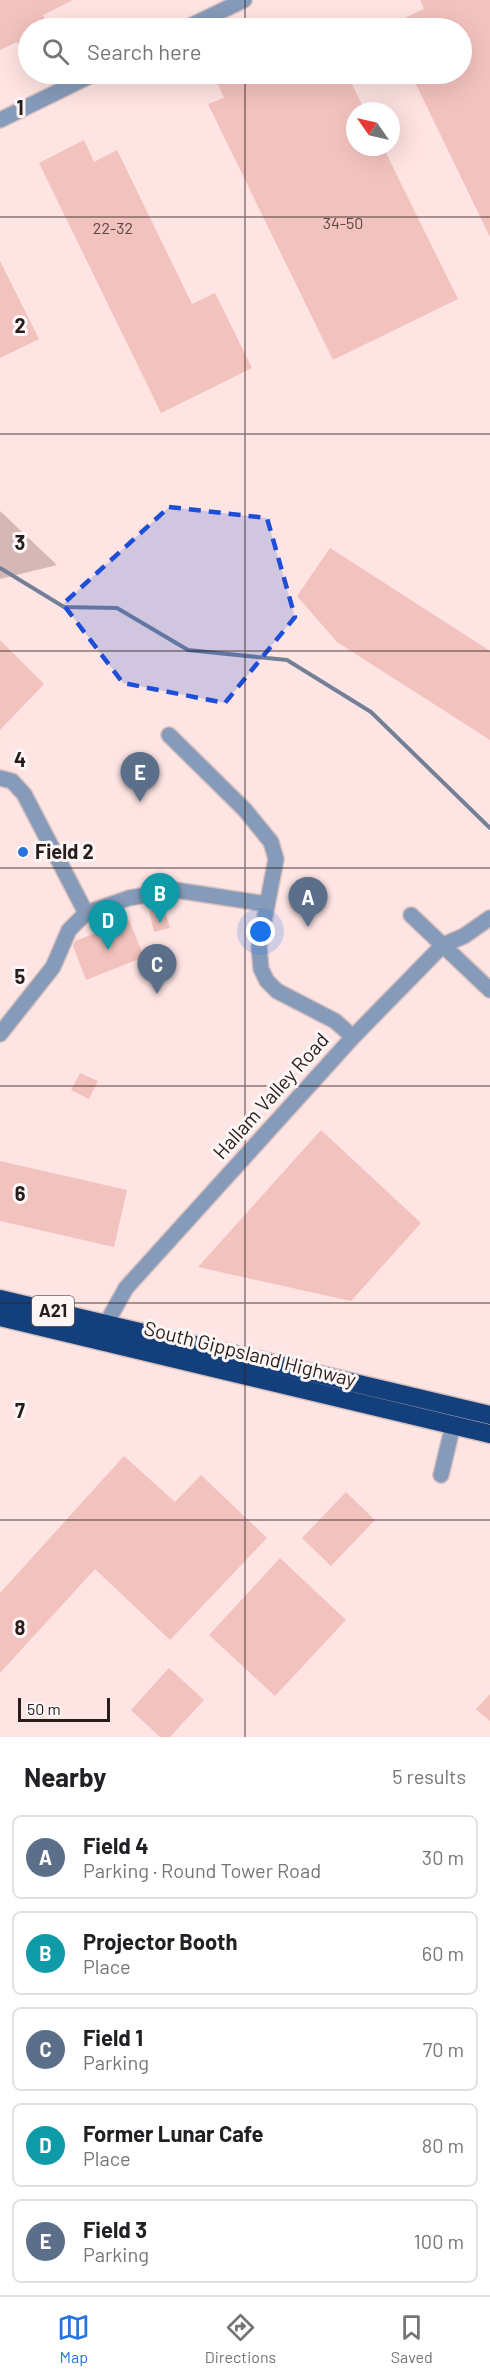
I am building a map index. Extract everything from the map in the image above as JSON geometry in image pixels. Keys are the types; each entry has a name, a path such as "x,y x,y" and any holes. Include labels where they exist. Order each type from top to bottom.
{"highway":[{"name":"South Gippsland Highway","path":"0,1299 104,1333 303,1381 490,1434"},
{"name":"South Gippsland Highway","path":"0,1317 104,1333 120,1346 303,1381 459,1407 490,1415"},
{"path":"453,1425 459,1407"}],"street":[{"path":"207,18 244,0"},
{"path":"0,120 74,84"},
{"path":"169,735 245,810 271,842 276,859 259,951 261,969 267,981 277,991 335,1021 353,1037"},
{"path":"0,778 12,781 24,794 86,914"},
{"path":"0,1034 53,967 69,930 86,914 129,898 168,890 199,892 267,904"},
{"path":"411,915 490,990"},
{"name":"Hallam Valley Road","path":"104,1333 126,1288 353,1037 443,945 464,936 490,918"},
{"path":"441,1475 453,1425"}],"highlighted area":[{"path":"169,507 267,518 295,617 225,703 123,683 63,604"}],"shaded area":[{"path":"0,511 57,565 0,579"}],"building":[{"path":"0,0 73,0 43,15 44,18 18,18 18,44 17,42 0,50"},
{"path":"420,0 490,0 490,237 416,84 472,84 472,18 405,18 424,9"},
{"path":"218,84 352,84 361,102 346,102 346,156 387,156 458,299 333,360 208,104 224,98"},
{"path":"84,140 94,162 117,150 192,304 215,293 252,368 161,413 39,163"},
{"path":"0,261 39,339 0,358"},
{"path":"330,548 490,651 490,740 337,642 297,596"},
{"path":"0,640 44,684 0,730"},
{"path":"164,907 170,928 154,932 149,911"},
{"path":"129,920 144,957 86,980 73,946 75,941"},
{"path":"80,1073 98,1081 89,1099 71,1090"},
{"path":"321,1130 421,1223 351,1301 198,1267"},
{"path":"0,1161 127,1190 114,1247 0,1221"},
{"path":"124,1456 175,1502 201,1475 267,1538 170,1640 95,1569 0,1673 0,1593"},
{"path":"346,1492 375,1520 331,1566 302,1538"},
{"path":"280,1558 346,1620 275,1696 209,1635"},
{"path":"169,1668 204,1700 170,1737 160,1737 131,1710"},
{"path":"490,1694 490,1721 476,1709"}],"waterway":[{"path":"0,568 64,607 117,608 188,650 287,660 371,712 490,828"}],"place":[{"name":"Field 3","path":"140,802"},
{"name":"Field 2","path":"23,852"},
{"name":"Projector Booth","path":"160,923"},
{"name":"Field 4","path":"308,927"},
{"name":"Former Lunar Cafe","path":"108,950"},
{"name":"Field 1","path":"157,994"}]}
